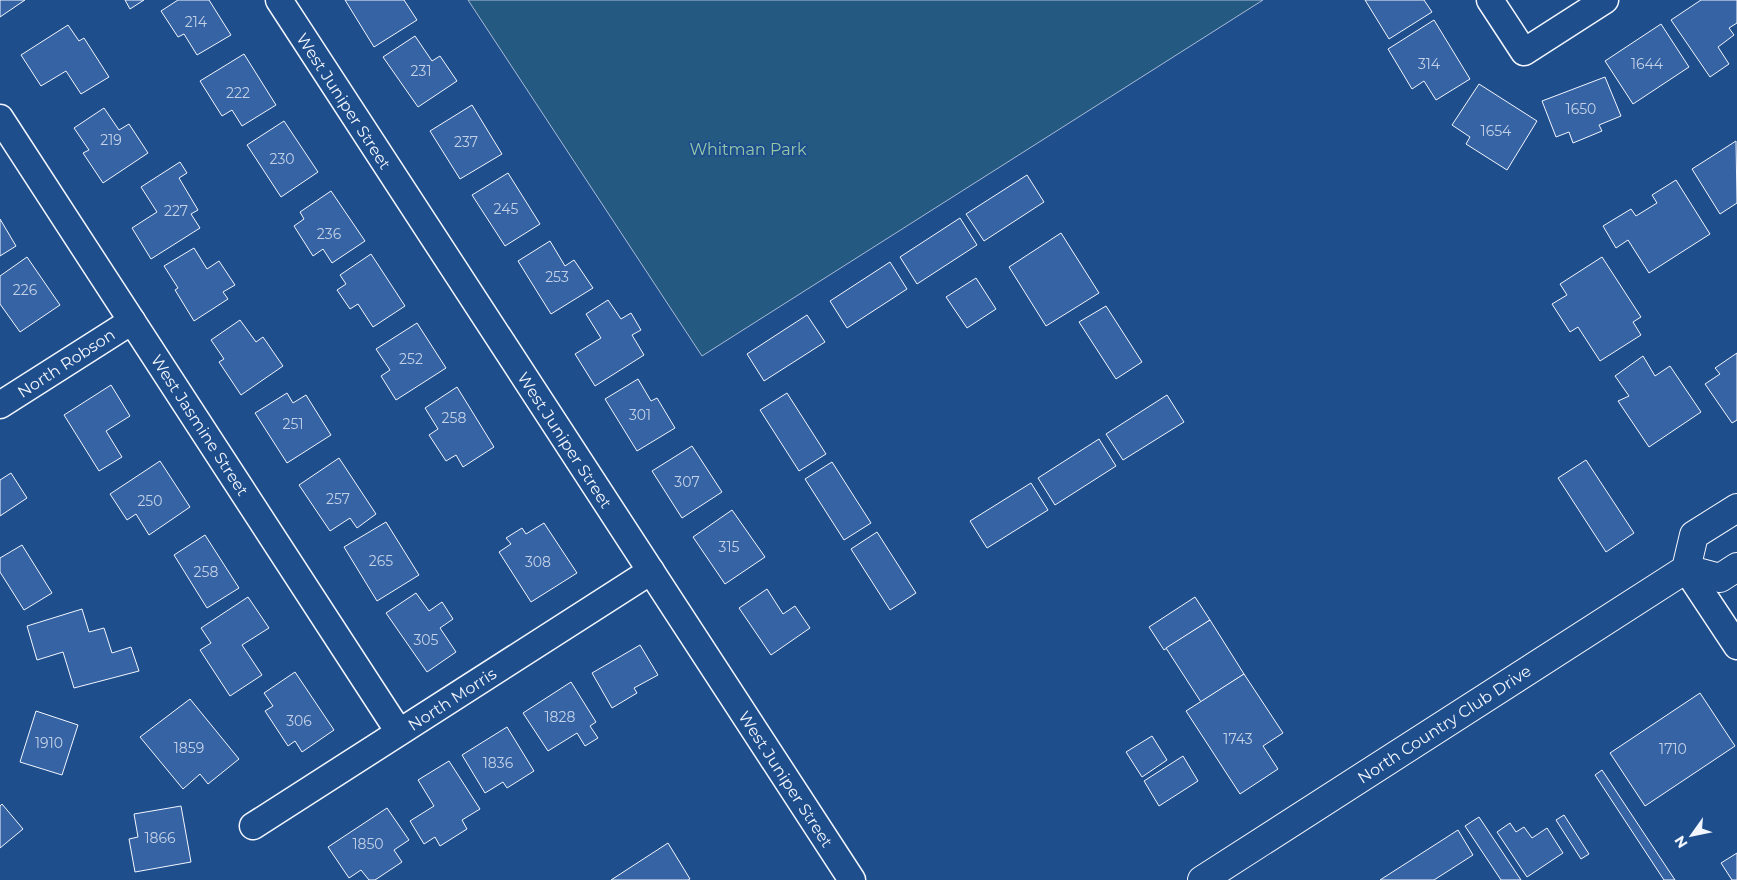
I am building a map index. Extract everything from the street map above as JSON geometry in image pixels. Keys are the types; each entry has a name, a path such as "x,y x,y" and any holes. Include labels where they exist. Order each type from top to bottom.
{"main road":[{"path":"1737,508 1694,535 1686,569 1720,578 1737,567"},
{"name":"North Country Club Drive","path":"1202,880 1686,569"}],"street":[{"name":"West Juniper Street","path":"279,0 852,880"},
{"path":"1490,0 1524,52 1605,0"},
{"name":"West Jasmine Street","path":"0,118 399,732"},
{"name":"North Robson","path":"0,405 132,321"},
{"path":"1686,569 1737,646"},
{"name":"North Morris","path":"253,826 650,571"}],"green space":[{"name":"Whitman Park","path":"468,0 1263,0 702,356"}],"building":[{"path":"0,0 25,0 0,17"},
{"path":"125,0 144,0 130,9"},
{"path":"178,0 209,0 231,35 197,55 184,34 178,37 161,11"},
{"path":"345,0 404,0 417,20 374,47"},
{"path":"1365,0 1424,0 1432,12 1389,39"},
{"path":"1701,0 1737,0 1737,23 1729,28 1734,35 1718,47 1729,64 1710,77 1671,20"},
{"path":"1434,20 1470,79 1436,100 1424,81 1412,89 1388,49"},
{"path":"1661,24 1689,67 1633,104 1605,61"},
{"path":"68,25 79,41 84,38 109,77 81,94 66,71 41,86 21,55"},
{"path":"415,36 432,61 440,56 457,81 418,107 383,57"},
{"path":"244,54 276,105 242,126 232,110 222,116 200,81"},
{"path":"1605,77 1621,116 1599,125 1602,131 1573,143 1569,132 1556,137 1542,101"},
{"path":"1479,84 1537,121 1507,170 1466,144 1470,137 1452,125"},
{"path":"472,105 502,154 460,179 430,131"},
{"path":"104,108 119,130 129,124 148,153 103,183 83,153 89,150 74,128"},
{"path":"284,121 318,172 281,197 247,145"},
{"path":"1736,141 1737,203 1720,214 1692,169"},
{"path":"180,162 187,173 179,178 198,210 191,214 200,228 151,259 132,228 157,212 141,187"},
{"path":"508,173 540,224 505,246 472,195"},
{"path":"1027,175 1044,202 984,241 966,214"},
{"path":"1676,180 1710,234 1649,273 1628,240 1616,248 1603,226 1631,209 1636,216 1657,203 1652,195"},
{"path":"331,191 365,241 332,263 323,249 313,256 294,226 304,219 300,212"},
{"path":"960,218 977,245 917,284 900,257"},
{"path":"0,219 16,246 0,256"},
{"path":"1061,233 1099,293 1046,326 1009,267"},
{"path":"550,241 565,266 574,260 593,288 551,314 518,261"},
{"path":"194,248 207,269 219,261 235,285 223,292 228,299 194,321 175,290 178,288 164,266"},
{"path":"371,254 405,306 373,327 358,304 350,309 337,290 346,284 340,275"},
{"path":"27,257 60,305 20,332 0,304 0,276"},
{"path":"1602,257 1641,317 1633,322 1641,335 1600,361 1578,327 1570,332 1552,304 1567,295 1560,284"},
{"path":"890,262 907,289 847,328 830,301"},
{"path":"976,278 996,309 967,328 946,297"},
{"path":"608,300 621,319 631,313 641,330 632,335 644,355 595,386 575,354 601,338 586,314"},
{"path":"1106,306 1142,362 1116,379 1079,322"},
{"path":"807,315 825,342 764,381 747,354"},
{"path":"240,320 256,342 263,337 283,366 241,395 219,362 224,359 211,340"},
{"path":"417,323 446,368 396,400 381,376 390,370 376,349"},
{"path":"1737,353 1737,420 1732,423 1705,384 1720,374 1715,368"},
{"path":"1643,356 1655,376 1670,366 1701,412 1649,447 1618,401 1629,396 1615,376"},
{"path":"638,379 651,401 657,398 675,428 637,451 605,399"},
{"path":"111,385 130,416 106,431 122,457 99,471 64,415"},
{"path":"457,387 494,447 463,467 456,455 446,461 429,435 438,429 425,408"},
{"path":"287,393 293,403 306,395 331,435 287,463 255,413"},
{"path":"787,393 826,454 799,471 760,410"},
{"path":"1167,395 1184,422 1123,460 1106,434"},
{"path":"1099,439 1116,466 1055,505 1038,478"},
{"path":"692,446 722,492 682,518 652,471"},
{"path":"339,458 376,514 357,528 350,518 330,531 299,485"},
{"path":"1586,460 1634,533 1606,552 1558,478"},
{"path":"160,461 190,507 149,535 136,514 127,520 110,494"},
{"path":"832,462 871,523 844,540 805,479"},
{"path":"11,473 27,498 0,516 0,480"},
{"path":"1031,483 1048,510 987,548 970,521"},
{"path":"732,510 765,557 725,584 693,537"},
{"path":"386,522 419,575 377,601 344,547"},
{"path":"544,523 577,573 531,602 499,552 511,544 506,538 522,528 526,534"},
{"path":"877,532 916,593 890,610 851,549"},
{"path":"205,535 239,588 207,608 174,555"},
{"path":"22,545 52,593 24,610 0,572 0,558"},
{"path":"767,589 783,614 795,606 810,628 771,655 739,608"},
{"path":"416,593 429,611 442,602 453,619 440,628 456,652 427,672 386,613"},
{"path":"248,597 269,628 242,645 262,675 230,696 200,650 211,643 201,628"},
{"path":"1195,597 1210,620 1164,650 1149,627"},
{"path":"82,609 89,632 104,628 112,653 131,647 139,671 74,688 63,652 37,660 27,626"},
{"path":"1210,620 1244,674 1201,702 1166,648"},
{"path":"640,645 658,675 634,688 637,693 612,708 592,673"},
{"path":"295,672 334,730 302,752 295,741 288,746 265,711 273,706 264,693"},
{"path":"1244,674 1283,733 1263,746 1278,769 1240,794 1186,711"},
{"path":"571,682 596,722 590,726 598,738 585,746 577,733 548,751 523,713"},
{"path":"1700,693 1735,746 1645,806 1610,753"},
{"path":"190,699 239,759 208,784 200,774 183,789 140,737"},
{"path":"36,711 78,725 62,775 20,762"},
{"path":"507,727 534,771 507,788 503,782 485,793 462,755"},
{"path":"1152,736 1167,760 1142,777 1126,752"},
{"path":"1183,756 1198,781 1159,806 1144,781"},
{"path":"449,761 480,809 462,820 467,829 440,846 435,837 424,844 410,821 434,806 418,780"},
{"path":"1602,770 1675,880 1664,880 1595,775"},
{"path":"2,804 23,829 0,848 0,806"},
{"path":"181,806 191,862 135,872 129,839 138,837 134,814"},
{"path":"387,808 409,840 394,850 402,862 375,880 369,880 361,870 349,878 328,847"},
{"path":"1564,815 1589,854 1581,859 1556,820"},
{"path":"1479,817 1521,880 1501,880 1465,826"},
{"path":"1510,823 1516,832 1524,827 1532,838 1547,828 1563,853 1527,877 1497,832"},
{"path":"1458,830 1473,855 1434,880 1380,880"},
{"path":"668,843 690,879 611,880"},
{"path":"1737,853 1737,880 1732,880 1721,863"}]}
